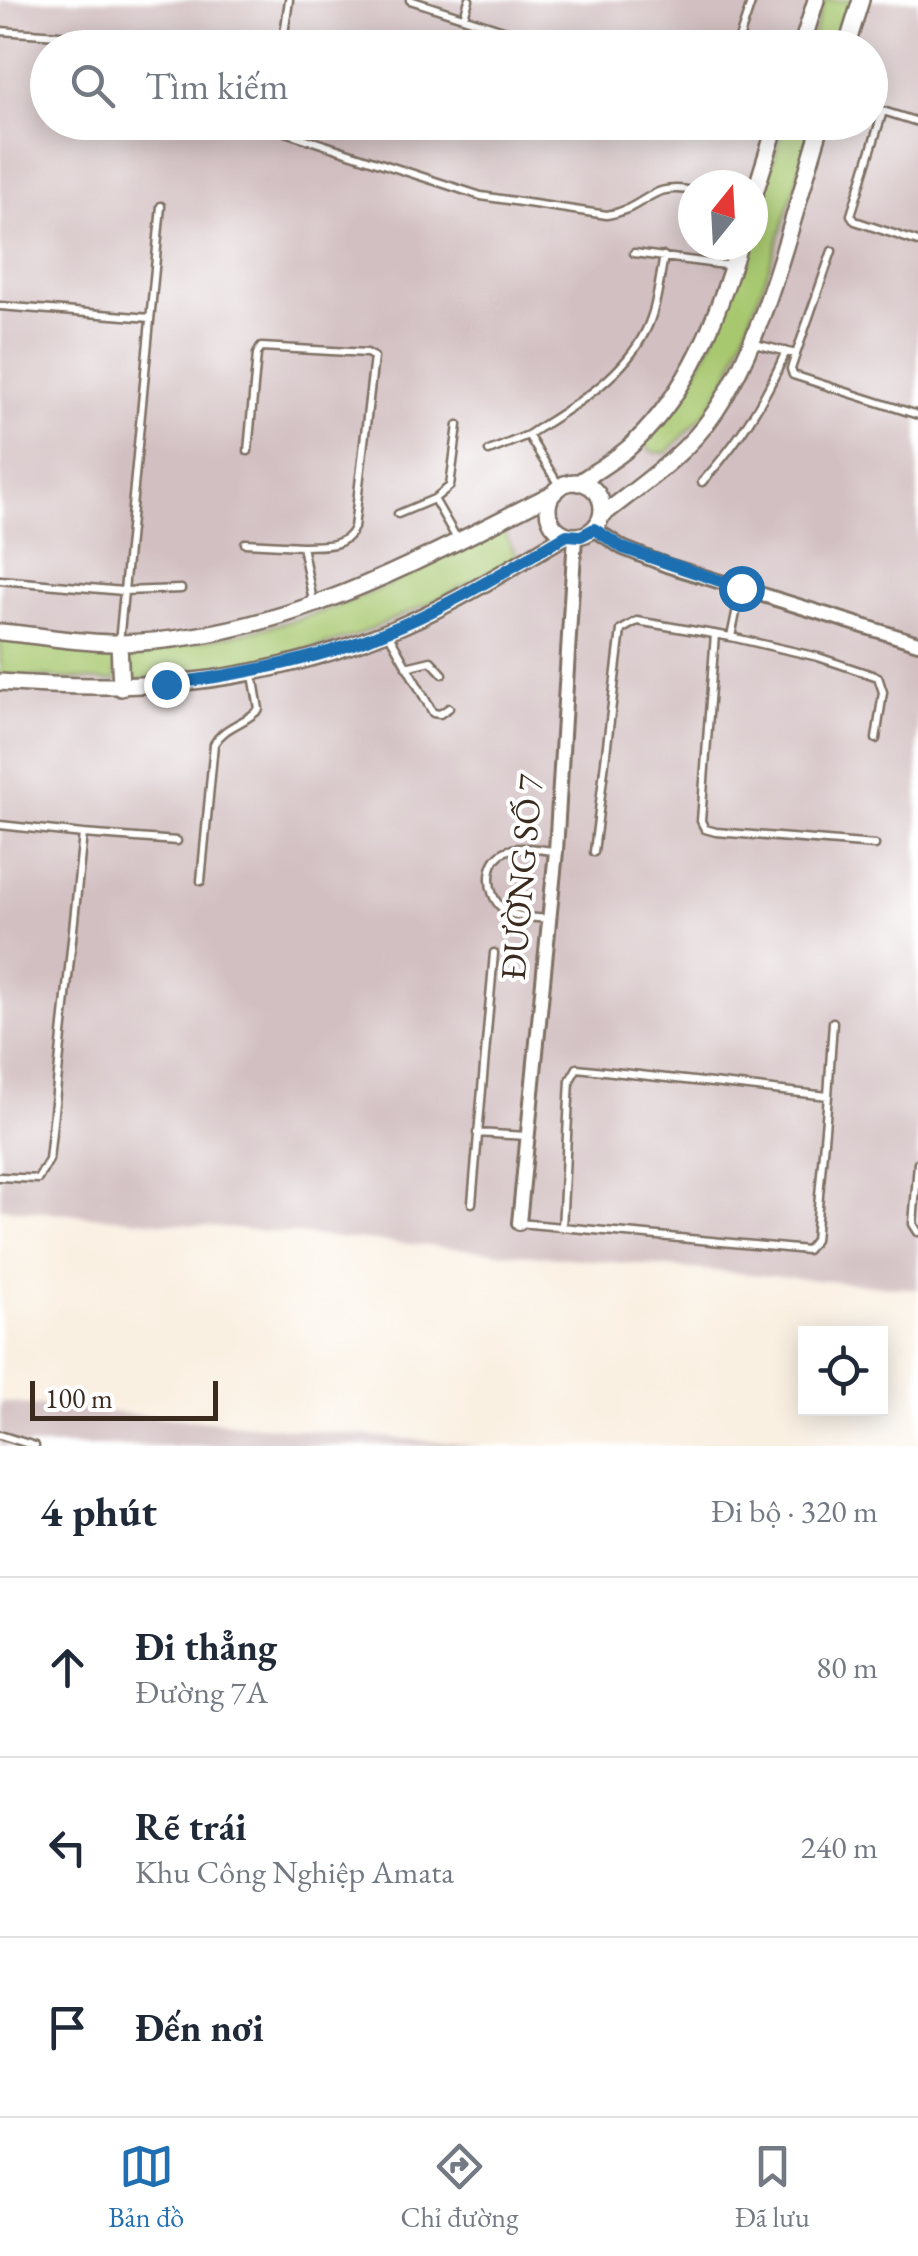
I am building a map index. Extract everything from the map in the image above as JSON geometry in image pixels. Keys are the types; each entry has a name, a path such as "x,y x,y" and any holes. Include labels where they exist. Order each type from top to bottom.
{"street":[{"path":"807,30 816,0"},
{"path":"852,30 861,0"},
{"path":"762,170 771,140"},
{"path":"0,682 121,688 252,673 388,632 598,522 658,471 714,415 750,343 816,140"},
{"path":"0,632 119,644 230,630 314,607 370,586 557,490 578,483 634,444 667,405 698,357 735,260"},
{"path":"578,483 598,496 598,522"},
{"path":"557,490 549,504 550,516 559,530 571,535"},
{"path":"598,522 637,554 918,643"},
{"name":"ĐƯỜNG SỐ 7","path":"520,1223 556,850 571,535"},
{"path":"119,644 121,688"}],"lane":[{"path":"285,30 289,0"},
{"path":"410,0 506,30"},
{"path":"464,16 469,0"},
{"path":"742,30 752,0"},
{"path":"0,30 30,32"},
{"path":"888,112 918,122"},
{"path":"310,140 481,196 607,215 624,212 660,190 678,187"},
{"path":"873,140 851,215 855,221 918,242"},
{"path":"119,644 161,206"},
{"path":"832,251 791,369 793,375 918,415"},
{"path":"634,253 733,266"},
{"path":"490,452 528,435 600,386 632,354 652,314 664,256"},
{"path":"0,306 150,318"},
{"path":"750,343 796,354"},
{"path":"245,543 302,546 339,544 349,538 354,528 374,357 261,347 257,354 248,451"},
{"path":"702,482 743,435 769,391 786,351"},
{"path":"398,514 434,499 450,486 458,425"},
{"path":"528,435 557,490"},
{"path":"434,499 457,540"},
{"path":"302,546 314,607"},
{"path":"0,580 123,591 181,589"},
{"path":"731,637 741,588"},
{"path":"594,852 621,630 637,620 818,657 878,677 883,692 876,739"},
{"path":"388,632 432,713 440,714 448,708"},
{"path":"715,634 700,821 705,829 875,845"},
{"path":"406,668 431,661 443,674"},
{"path":"201,881 214,744 228,728 259,709 252,673"},
{"path":"0,825 177,842"},
{"path":"0,1177 38,1180 50,1160 83,834"},
{"path":"549,920 513,914 501,907 492,896 491,870 498,856 507,850 556,850"},
{"path":"472,1203 494,952"},
{"path":"520,1223 807,1250 815,1240 834,1022"},
{"path":"562,1228 570,1080 576,1068 828,1096"},
{"path":"477,1134 528,1136"},
{"path":"918,1163 913,1224 918,1232"},
{"path":"0,1435 35,1446"}],"shaded area":[{"path":"0,0 918,0 918,1289 0,1208"},
{"path":"0,1402 481,1446 0,1446"}],"green space":[{"path":"824,0 853,0 843,30 815,30"},
{"path":"780,140 810,140 768,271 727,379 708,410 667,453 652,452 644,443 694,374 729,301 742,260 768,260 768,177"},
{"path":"501,527 517,557 432,602 355,636 251,666 125,681 124,650 218,638 310,615 387,586"},
{"path":"0,639 115,650 116,681 0,675"}],"route":[{"path":"166,684 252,673 358,643 434,609 567,535 581,536 594,529 623,548 741,588"}]}
